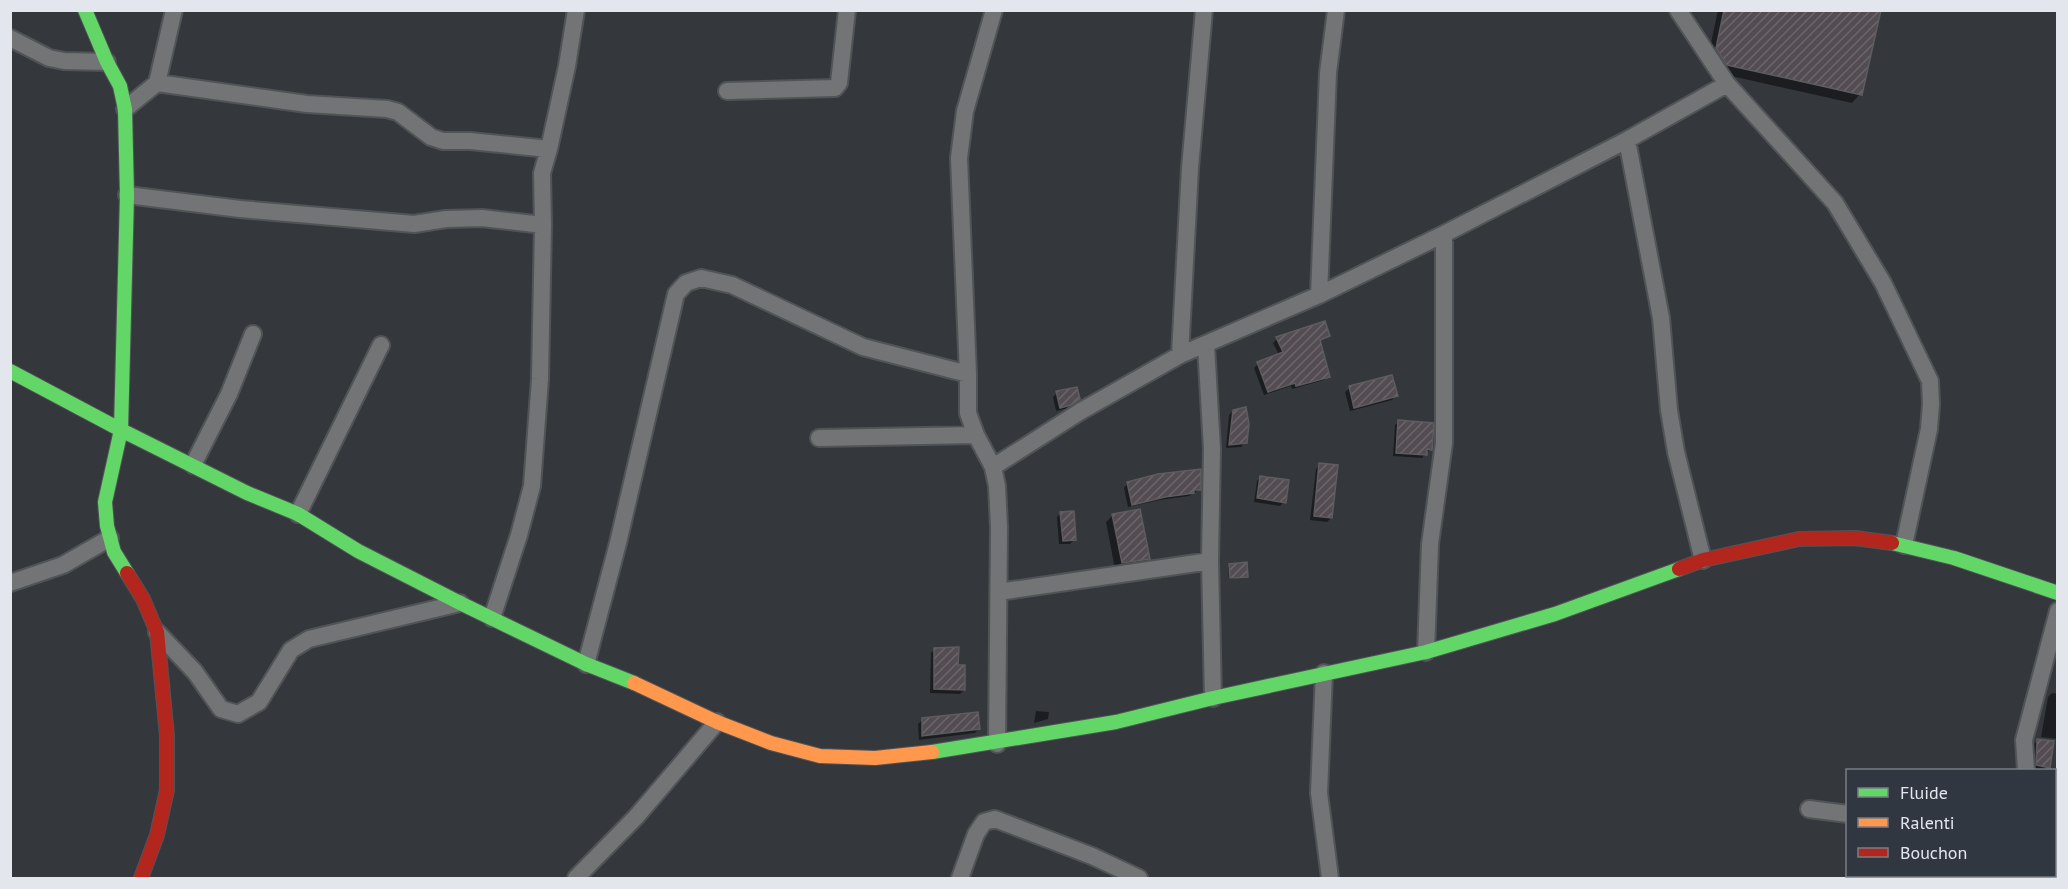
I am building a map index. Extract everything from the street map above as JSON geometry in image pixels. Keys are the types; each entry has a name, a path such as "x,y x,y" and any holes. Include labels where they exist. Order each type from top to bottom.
{"street":[{"path":"86,10 107,62 120,86 125,109 127,195 121,430 105,502 107,526 114,552 143,598 157,632 167,736 167,790 157,835 141,879"},
{"path":"125,109 157,83 174,10"},
{"path":"492,618 532,486 540,379 542,173 567,66 576,10"},
{"path":"727,91 835,88 839,83 847,10"},
{"path":"994,10 965,111 960,142 968,413 976,435 993,467 999,516 997,744"},
{"path":"1180,355 1190,168 1204,10"},
{"path":"1319,295 1328,73 1336,10"},
{"path":"1678,10 1727,84 1835,203 1883,283 1930,381 1929,429 1904,545"},
{"path":"10,38 49,58 64,61 107,62"},
{"path":"157,83 307,104 387,109 398,112 431,137 443,141 470,141 549,149"},
{"path":"993,467 1081,411 1180,355 1319,295 1444,234 1627,140 1727,84"},
{"path":"1627,140 1660,318 1669,410 1676,452 1703,560"},
{"path":"127,195 240,209 414,224 446,219 482,218 543,225"},
{"path":"1426,652 1430,544 1444,442 1444,234"},
{"path":"586,664 618,543 676,294 686,283 701,278 732,285 863,347 968,374"},
{"path":"193,465 229,394 253,334"},
{"path":"298,514 381,345"},
{"path":"1206,345 1212,449 1210,561 1213,698"},
{"path":"10,370 121,430 247,493 298,514 357,551 586,664 653,690 717,722 794,751 845,759 948,751 1116,723 1213,698 1426,652 1556,614 1703,560 1799,539 1855,538 1904,545 1954,558 2058,593"},
{"path":"819,438 976,435"},
{"path":"10,583 63,565 110,538"},
{"path":"999,592 1210,561"},
{"path":"157,632 195,672 221,709 238,714 258,702 291,650 309,639 460,603"},
{"path":"2026,769 2024,740 2058,611"},
{"path":"1324,673 1319,793 1330,879"},
{"path":"576,879 636,817 717,722"},
{"path":"1809,809 1846,814"},
{"path":"960,879 976,834 984,822 995,819 1092,856 1139,879"}],"building":[{"path":"1724,10 1881,10 1862,95 1727,65 1716,48"},
{"path":"1325,321 1330,336 1320,340 1330,377 1296,386 1295,383 1268,392 1257,362 1283,352 1276,337"},
{"path":"1392,375 1398,396 1354,408 1349,386"},
{"path":"1077,387 1080,399 1060,408 1056,391"},
{"path":"1246,407 1249,424 1247,443 1229,445 1233,410"},
{"path":"1398,420 1434,423 1432,450 1427,449 1427,455 1396,453"},
{"path":"1319,463 1338,465 1332,518 1314,516"},
{"path":"1201,469 1201,490 1132,505 1127,482 1158,474"},
{"path":"1260,476 1289,480 1286,503 1257,498"},
{"path":"1140,509 1150,559 1122,563 1112,514"},
{"path":"1074,511 1076,540 1063,541 1060,512"},
{"path":"1247,562 1248,577 1230,578 1229,564"},
{"path":"959,647 958,665 965,665 965,690 934,689 934,648"},
{"path":"978,712 980,729 922,736 922,718"},
{"path":"2037,739 2054,741 2050,768 2036,765"}],"traffic: fast":[{"path":"85,10 120,86 125,109 127,195 121,430 105,502 107,526 114,552 127,573"},
{"path":"10,371 247,493 298,514 358,551 460,603 586,664 634,683"},
{"path":"1892,543 1954,558 2058,593"},
{"path":"932,752 1116,722 1213,698 1426,652 1555,614 1679,569"}],"traffic: slow":[{"path":"634,683 717,722 771,743 820,756 875,758 932,752"}],"traffic: jam":[{"path":"1679,569 1703,560 1799,539 1855,538 1892,543"},
{"path":"127,573 143,599 157,632 167,736 167,790 157,835 141,878"}]}
